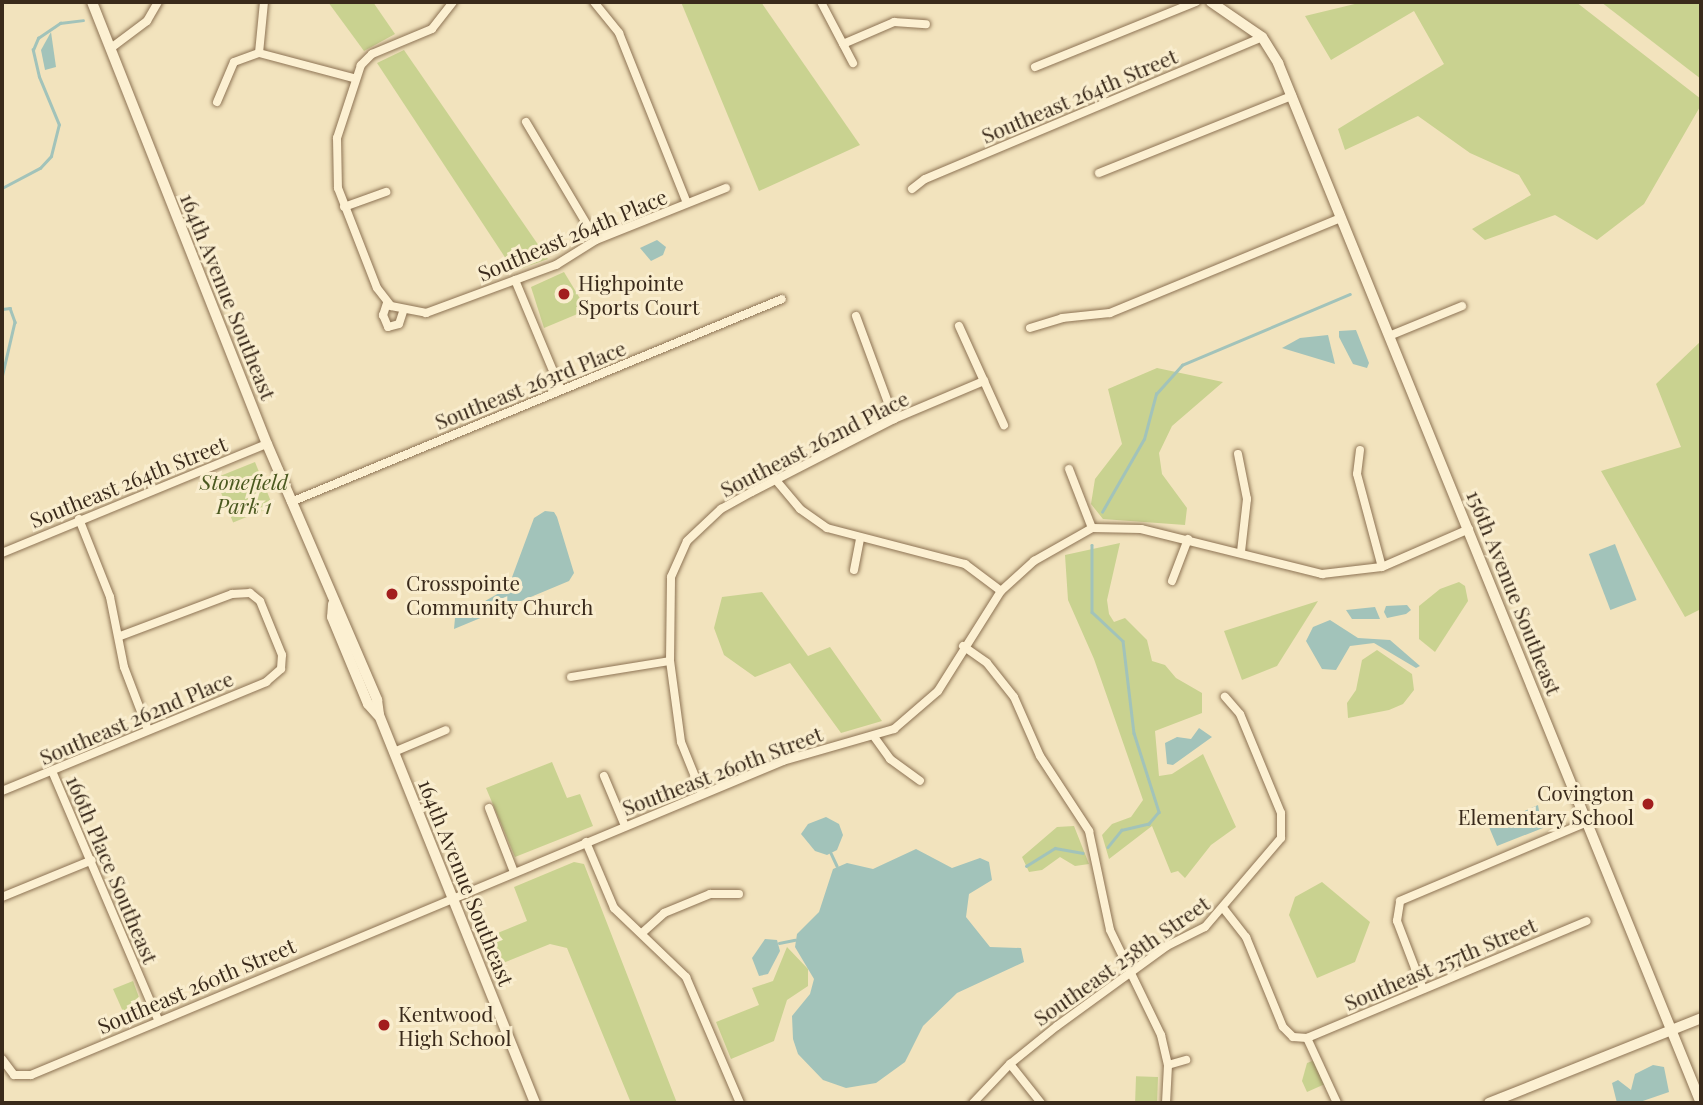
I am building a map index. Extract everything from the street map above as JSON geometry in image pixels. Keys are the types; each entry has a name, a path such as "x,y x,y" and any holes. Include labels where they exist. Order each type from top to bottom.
{"main road":[{"path":"1489,1103 1701,1018"}],"street":[{"name":"164th Avenue Southeast","path":"92,2 267,444 333,604 377,700 379,715 535,1103"},
{"path":"111,48 147,22 158,2"},
{"path":"259,53 264,2"},
{"path":"403,312 389,304 344,208 335,152 353,78 372,54 432,29 453,2"},
{"path":"594,2 619,33 687,203"},
{"path":"821,2 853,63"},
{"path":"1035,67 1196,2"},
{"path":"1211,2 1262,37"},
{"path":"843,44 894,22 926,24"},
{"name":"156th Avenue Southeast","path":"1262,37 1292,96 1700,1103"},
{"name":"Southeast 264th Street","path":"912,189 925,179 1262,37"},
{"path":"218,102 226,71 245,56 259,53 353,78"},
{"path":"1099,173 1292,96"},
{"path":"526,121 596,240"},
{"name":"Southeast 264th Place","path":"389,304 383,315 388,327 399,324 403,312 426,313 556,265 596,240 726,188"},
{"path":"344,208 386,192"},
{"path":"1030,328 1062,318 1111,313 1341,218"},
{"path":"515,280 561,390"},
{"name":"Southeast 263rd Place","path":"292,502 782,299"},
{"path":"1389,337 1462,306"},
{"path":"856,316 894,419"},
{"path":"959,326 1004,425"},
{"name":"Southeast 262nd Place","path":"702,794 677,724 670,662 671,577 687,541 710,517 775,479 894,419 984,381"},
{"name":"Southeast 264th Street","path":"2,554 79,519 267,444"},
{"path":"1360,450 1357,474 1382,567"},
{"path":"1238,454 1247,499 1241,552"},
{"path":"1069,469 1092,528 1142,529 1322,573 1382,567 1469,529"},
{"path":"775,479 811,518 827,528 965,564 1001,591"},
{"path":"79,519 110,597 120,636 124,667 148,730"},
{"name":"Southeast 260th Street","path":"2,1059 14,1075 31,1075 702,794 796,757 875,738 923,708 1001,591 1034,561 1092,528"},
{"path":"854,570 860,538"},
{"path":"1172,581 1188,539"},
{"name":"Southeast 262nd Place","path":"2,792 266,682 281,669 282,655 260,601 250,593 232,594 120,636"},
{"path":"963,646 987,663 1014,697 1040,756 1089,831 1110,930 1153,1015 1168,1065 1166,1103"},
{"path":"571,677 670,662"},
{"name":"Southeast 258th Street","path":"973,1103 1010,1064 1129,971 1205,927 1224,909 1281,838 1281,813 1240,714 1225,697"},
{"path":"394,752 446,730"},
{"path":"875,738 890,759 920,781"},
{"name":"166th Place Southeast","path":"52,771 158,1020"},
{"path":"604,776 625,825"},
{"path":"489,808 514,872"},
{"path":"1423,989 1397,921 1398,906 1409,897 1587,822"},
{"path":"586,842 614,908 686,977 740,1103"},
{"path":"2,897 92,860"},
{"path":"642,933 664,913 710,894 739,894"},
{"path":"1224,909 1246,937 1283,1027 1293,1037 1307,1038 1336,1103"},
{"name":"Southeast 257th Street","path":"1307,1038 1587,921"},
{"path":"1168,1065 1186,1060"},
{"path":"1010,1064 1041,1103"}],"green space":[{"path":"328,2 373,2 395,34 364,51"},
{"path":"681,2 761,2 860,145 759,191"},
{"path":"1363,2 1576,2 1701,99 1701,105 1644,204 1597,240 1555,215 1485,240 1472,229 1531,195 1519,175 1470,153 1418,116 1345,150 1338,129 1444,64 1414,11 1331,60 1305,16"},
{"path":"1601,2 1701,2 1701,79"},
{"path":"404,50 548,259 514,271 377,63"},
{"path":"564,272 587,310 544,328 531,287"},
{"path":"1701,341 1701,609 1685,617 1601,471 1681,447 1656,384"},
{"path":"1157,368 1223,382 1172,426 1159,453 1162,474 1187,508 1185,525 1103,519 1091,504 1095,479 1122,444 1108,389"},
{"name":"Stonefield Park 1","path":"255,462 273,507 233,523 215,478"},
{"path":"1120,543 1107,600 1109,614 1114,622 1125,618 1147,640 1152,661 1165,665 1176,678 1202,693 1202,713 1155,731 1159,776 1172,774 1203,754 1236,827 1211,845 1185,878 1178,871 1171,873 1152,826 1109,859 1102,835 1112,824 1131,817 1143,800 1094,659 1068,600 1065,555"},
{"path":"1459,582 1465,586 1468,601 1435,652 1419,639 1419,606 1440,589"},
{"path":"762,592 808,656 830,647 882,721 841,733 790,663 755,677 724,655 714,628 722,597"},
{"path":"1318,601 1277,666 1242,680 1224,631"},
{"path":"1377,650 1412,674 1414,690 1403,704 1389,710 1348,718 1347,703 1356,690 1362,660"},
{"path":"552,762 567,798 580,794 593,826 515,857 486,788"},
{"path":"1074,826 1089,864 1075,866 1060,857 1042,870 1029,872 1022,857 1057,827"},
{"path":"574,862 584,864 677,1103 631,1103 567,948 550,944 503,963 490,936 527,921 514,887"},
{"path":"1322,882 1370,922 1355,962 1317,978 1289,915 1295,897"},
{"path":"787,947 808,969 808,986 787,1000 774,1041 731,1059 716,1022 759,1005 752,988 773,981"},
{"path":"133,981 145,1014 128,1023 113,989"},
{"path":"1315,1060 1325,1084 1307,1092 1302,1081 1307,1063"},
{"path":"1136,1076 1158,1077 1157,1103 1135,1102"}],"water":[{"path":"51,32 56,67 45,70 41,50"},
{"path":"657,240 666,247 663,255 651,261 640,248"},
{"path":"1356,330 1369,363 1367,368 1353,364 1339,337 1339,331"},
{"path":"1328,335 1335,364 1282,348 1300,338"},
{"path":"545,511 554,512 557,517 574,573 569,581 454,629 455,618 508,588 534,518"},
{"path":"1615,544 1637,600 1610,610 1589,554"},
{"path":"1407,605 1411,610 1406,614 1387,618 1384,612 1386,606"},
{"path":"1375,607 1380,619 1352,619 1346,610"},
{"path":"1330,620 1358,638 1390,640 1420,666 1416,668 1374,643 1350,646 1336,670 1322,669 1306,641 1313,627"},
{"path":"1199,728 1212,737 1173,765 1167,764 1165,743 1177,737 1191,739"},
{"path":"1538,805 1540,816 1548,815 1553,824 1497,846 1489,827"},
{"path":"826,817 839,824 843,835 837,850 827,855 815,851 801,834 808,824"},
{"path":"916,849 952,868 980,858 989,862 992,880 969,894 966,917 990,947 1021,948 1024,962 957,993 923,1026 905,1062 876,1083 846,1088 823,1080 798,1054 793,1039 792,1016 810,994 814,979 795,947 797,934 819,912 833,869 847,863 873,869"},
{"path":"765,939 777,940 780,951 768,974 759,976 752,958"},
{"path":"1653,1065 1664,1067 1669,1092 1637,1103 1617,1103 1612,1083 1618,1080 1631,1090 1635,1074"}],"waterway":[{"path":"2,188 40,168 51,156 59,125 39,77 33,50 38,38 60,23 83,20"},
{"path":"1102,512 1144,439 1156,394 1182,365 1350,294"},
{"path":"2,309 10,308 15,322 2,378"},
{"path":"1092,545 1092,612 1123,641 1134,733 1159,812 1149,824 1122,830 1108,847"},
{"path":"1026,866 1055,848 1083,853"},
{"path":"831,853 837,866"},
{"path":"779,943 795,940"}],"place":[{"name":"Highpointe Sports Court","path":"564,294"},
{"name":"Crosspointe Community Church","path":"392,594"},
{"name":"Covington Elementary School","path":"1648,804"},
{"name":"Kentwood High School","path":"384,1025"}]}
